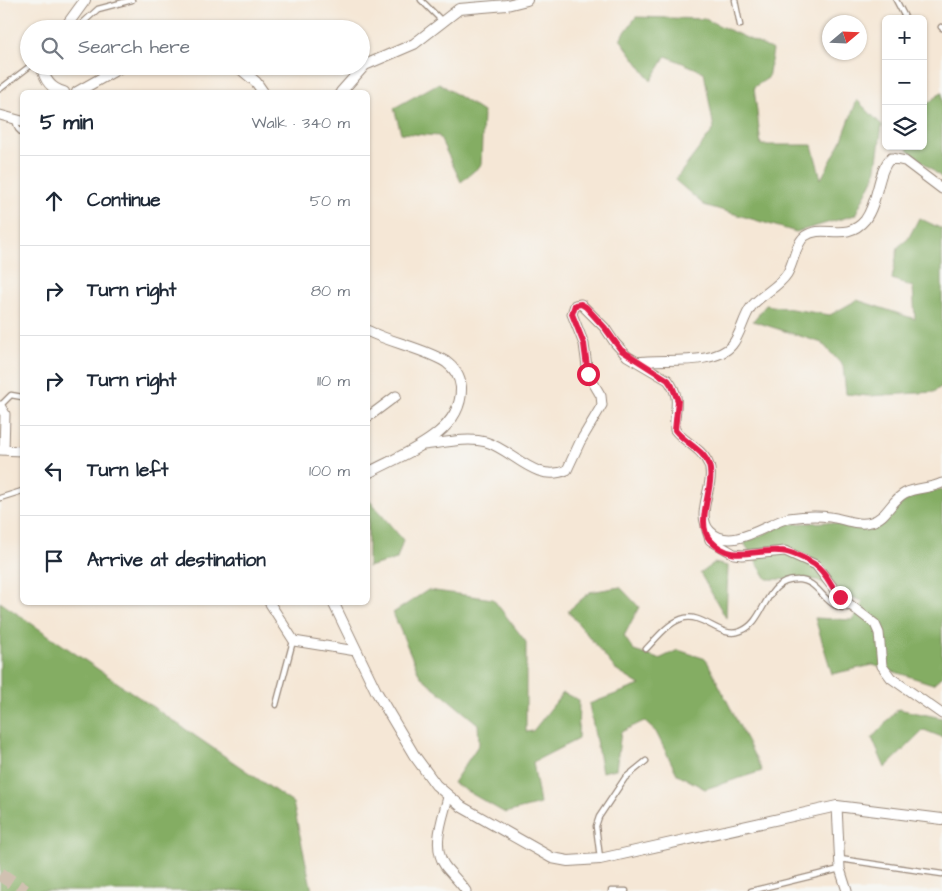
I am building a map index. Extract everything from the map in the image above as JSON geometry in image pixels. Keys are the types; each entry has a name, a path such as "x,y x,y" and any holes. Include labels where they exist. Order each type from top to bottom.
{"street":[{"path":"71,20 85,0"},
{"path":"370,63 414,44 459,9 507,5 527,0"},
{"path":"45,75 47,82 58,90"},
{"path":"80,90 107,75"},
{"path":"248,75 262,90"},
{"path":"343,90 356,75"},
{"path":"0,115 19,120"},
{"path":"637,362 658,359 699,360 723,353 732,345 751,307 787,274 805,236 816,233 847,232 858,227 866,219 878,196 885,163 891,158 905,161 942,189"},
{"path":"424,445 470,441 484,442 530,467 546,473 560,474 567,470 571,465 580,442 602,405 601,396 588,374 584,344 572,314 575,305 581,304 605,328 621,350 637,362 648,367 672,386 678,401 675,430 702,454 708,463 711,483 706,499 705,530 710,540 734,554 785,551 816,565 835,591 875,624 880,633 882,666 892,678 942,714"},
{"path":"370,332 446,362 458,375 461,392 456,408 444,427 424,445 370,472"},
{"path":"370,416 396,396"},
{"path":"0,406 5,414 1,452 20,451"},
{"path":"706,525 717,536 731,539 738,538 776,522 802,517 829,517 864,524 880,519 903,494 942,483"},
{"path":"271,605 294,640 356,651"},
{"path":"334,605 376,691 430,778 448,796 470,812 552,858 568,861 600,859 837,806 942,819"},
{"path":"448,796 439,834 440,855 444,864 466,891"},
{"path":"837,806 840,864 847,891"}],"lane":[{"path":"86,20 98,9 132,0"},
{"path":"421,0 442,22"},
{"path":"735,0 740,25"},
{"path":"896,0 904,15"},
{"path":"0,89 20,74"},
{"path":"0,406 11,395 20,397"},
{"path":"0,498 20,491"},
{"path":"646,649 669,626 680,619 692,617 704,620 728,633 740,632 751,625 769,595 776,588 792,581 809,582 831,604 838,608 853,607"},
{"path":"276,705 294,640"},
{"path":"600,859 596,826 599,817 625,778 646,761"},
{"path":"751,891 840,864 942,874"},
{"path":"840,864 841,891"},
{"path":"611,891 626,891"}],"green space":[{"path":"636,17 705,19 773,50 768,78 754,87 761,145 812,145 821,179 841,142 857,100 882,125 875,175 855,215 796,232 704,205 675,180 714,129 704,72 666,56 651,81 620,39"},
{"path":"439,83 483,112 481,165 461,182 439,136 401,133 394,108"},
{"path":"942,93 942,178 908,150 927,150 927,104"},
{"path":"919,218 942,229 942,386 934,392 869,396 846,394 843,366 822,343 753,321 766,305 830,315 857,300 915,319 913,287 892,279 898,247 908,239"},
{"path":"942,489 942,676 933,684 873,665 832,674 815,618 853,620 863,602 817,580 767,579 744,543 786,524 827,522 869,529 886,522 908,496"},
{"path":"370,501 403,540 397,559 370,566"},
{"path":"714,563 728,566 726,618 700,573"},
{"path":"620,587 639,607 624,636 634,651 659,659 678,650 706,659 762,771 705,789 677,774 656,732 644,721 621,732 616,769 602,772 589,704 640,685 617,671 568,611 590,592"},
{"path":"428,590 493,599 526,642 526,732 533,731 563,693 579,700 578,739 533,762 540,804 505,813 453,783 479,744 478,724 420,676 393,613"},
{"path":"0,602 293,803 312,891 0,891"},
{"path":"898,709 942,718 942,737 924,730 885,768 872,738"}],"tunnel":[{"path":"0,874 25,891"}],"route":[{"path":"588,374 584,344 572,314 572,309 575,305 581,304 605,328 627,356 668,380 676,393 678,408 674,424 675,430 702,454 711,472 705,516 705,530 710,540 734,554 742,555 777,550 801,557 816,565 822,571 840,597"}]}
